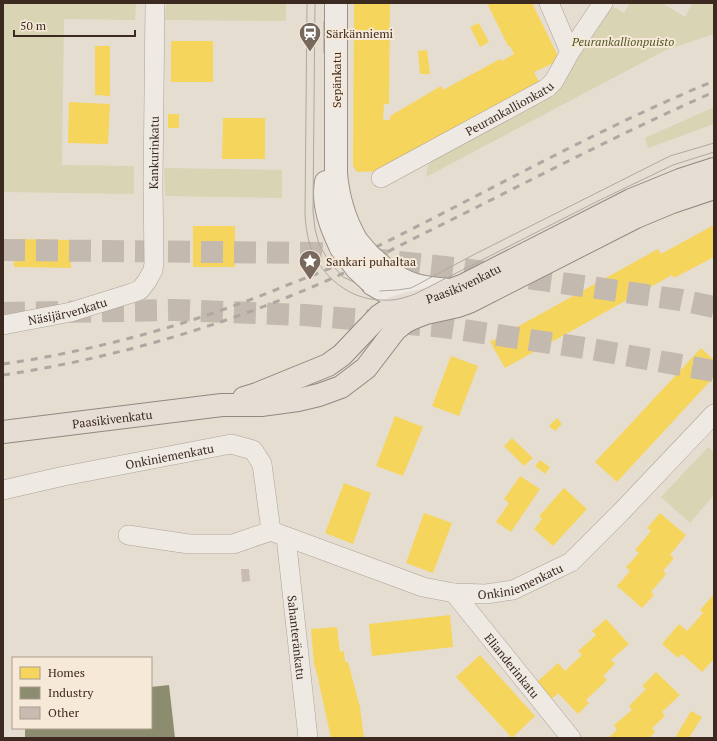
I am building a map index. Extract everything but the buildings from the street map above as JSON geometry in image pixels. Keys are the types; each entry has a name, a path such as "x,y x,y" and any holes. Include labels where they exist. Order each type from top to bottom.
{"main road":[{"name":"Sepänkatu","path":"336,3 335,157 326,185 328,219 349,244 369,255 397,277 448,300"},
{"name":"Paasikivenkatu","path":"3,432 222,405 261,405 298,400 329,392 341,387 366,368 395,330 413,318 426,313 448,300 473,281 631,200 674,182 714,169"},
{"name":"Paasikivenkatu","path":"448,300 469,302 636,217 672,202 714,188"},
{"name":"Sepänkatu","path":"349,244 357,269 372,284 378,294 380,300 379,316"},
{"path":"395,330 403,312 405,303 397,277"},
{"name":"Sepänkatu","path":"372,284 405,303 418,307 448,300"},
{"name":"Paasikivenkatu","path":"222,405 257,394 328,365 342,355 385,311 405,303"}],"street":[{"name":"Kankurinkatu","path":"132,293 140,290 147,281 153,270 154,263 153,185 155,3"},
{"path":"549,3 570,52"},
{"name":"Peurankallionkatu","path":"382,178 547,88 554,81 570,52 603,3"},
{"name":"Näsijärvenkatu","path":"3,325 71,312 132,293"},
{"name":"Onkiniemenkatu","path":"3,490 64,476 231,444 253,450 262,464 279,534 423,587 454,593 486,594 513,590 571,562 621,512 714,414"},
{"path":"128,535 189,544 233,544 279,534"},
{"name":"Sahanteränkatu","path":"279,534 308,738"},
{"name":"Elianderinkatu","path":"454,593 571,738"}],"green space":[{"path":"3,3 136,3 135,20 64,19 62,165 134,166 134,194 3,192"},
{"path":"166,3 286,3 286,21 165,20"},
{"name":"Peurankallionpuisto","path":"630,3 662,3 685,17 692,3 714,3 714,34 666,50 426,177 430,162 561,84 612,6 624,13"},
{"path":"714,107 714,124 648,148 645,138"},
{"path":"164,168 282,170 282,198 165,196"},
{"path":"708,447 714,452 714,495 690,523 661,497"}],"tunnel":[{"path":"3,250 317,253 464,269 681,300 714,307"},
{"path":"3,313 174,310 305,315 444,327 591,349 714,371"}],"tram line":[{"path":"307,3 305,215 307,232 311,248 322,268 339,285 359,296 370,299 391,300 415,294 598,201 673,165 714,152"},
{"path":"315,3 313,211 315,229 319,244 335,268 343,277 367,288 379,291 411,288 475,254 670,156 714,143"}],"railway":[{"path":"3,364 75,351 147,334 217,312 329,269 620,123 714,81"},
{"path":"3,375 135,348 178,336 263,307 357,267 607,142 714,92"}],"place":[{"name":"Särkänniemi","path":"310,52"},
{"name":"Sankari puhaltaa","path":"310,280"}]}
